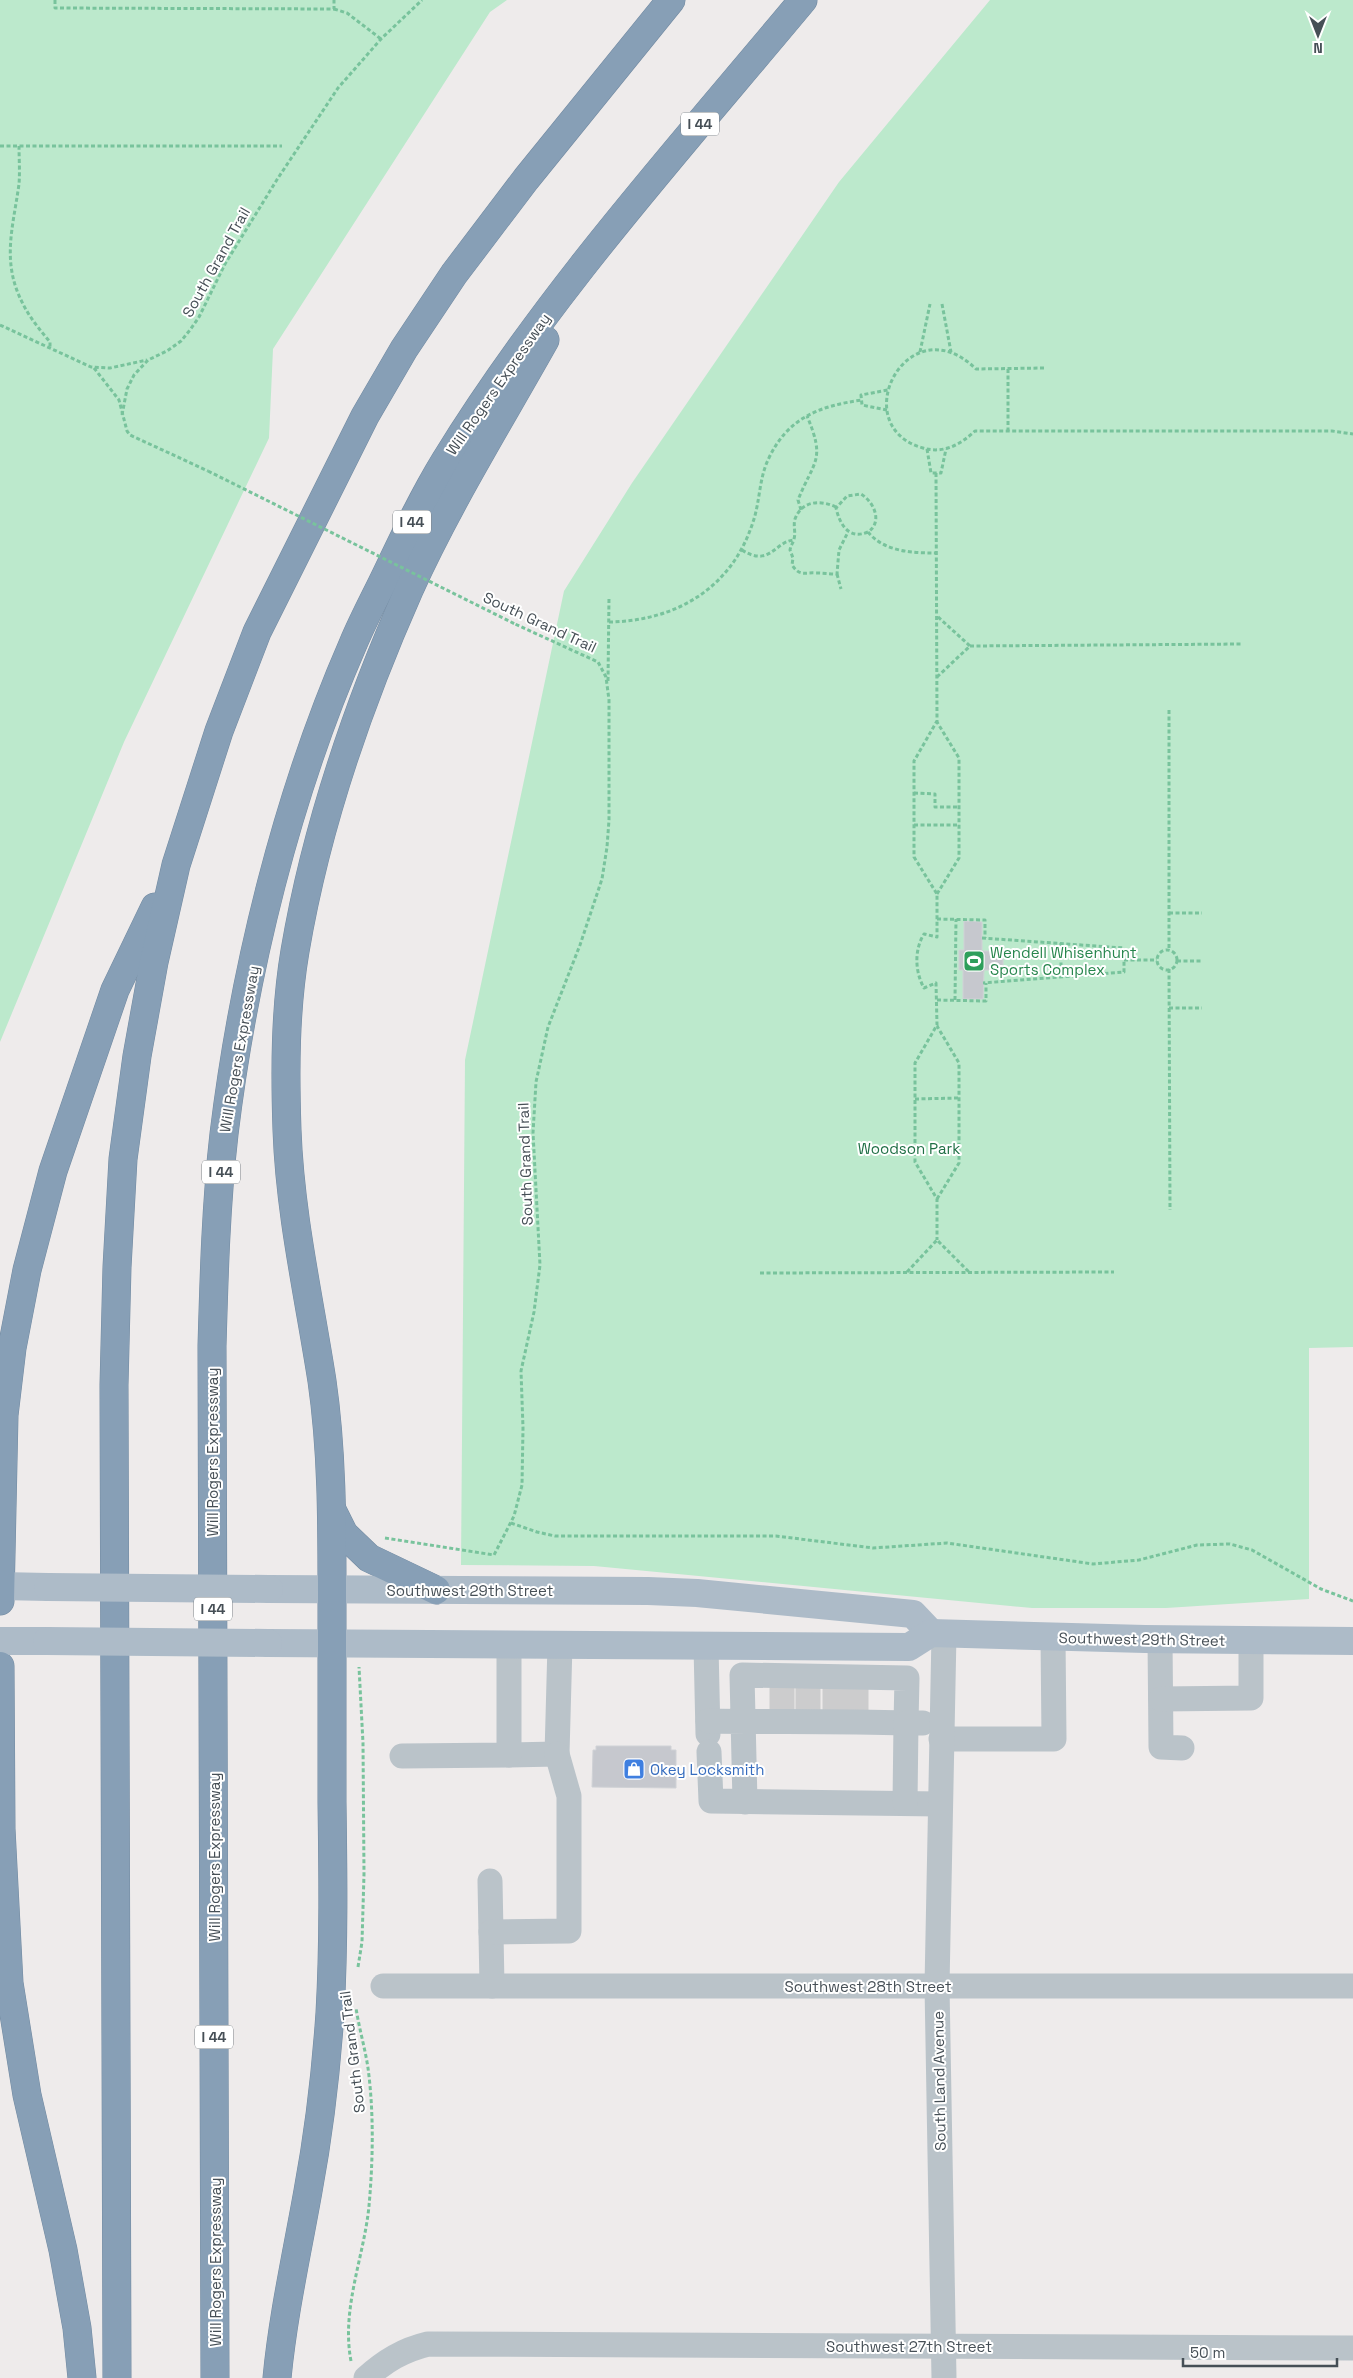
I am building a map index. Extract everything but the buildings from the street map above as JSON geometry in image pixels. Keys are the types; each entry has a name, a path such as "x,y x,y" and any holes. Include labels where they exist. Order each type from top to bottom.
{"highway":[{"path":"117,2378 114,1395 117,1267 124,1159 137,1056 154,962 176,865 219,731 257,632 365,416 404,349 454,274 538,163 671,0"},
{"name":"Will Rogers Expressway","path":"216,2378 212,1346 216,1219 224,1134 236,1053 262,923 286,828 321,724 353,643 401,544 443,464 498,378 597,247 803,0"},
{"path":"277,2378 293,2265 308,2192 320,2118 330,2014 333,1881 332,1589 328,1448 322,1385 291,1185 287,1129 289,1007 295,954 319,842 364,700 411,586 458,495 597,247"},
{"path":"0,1601 4,1415 12,1348 27,1270 53,1171 115,990 176,865"},
{"path":"330,1506 344,1534 356,1548 369,1558 436,1590"},
{"path":"0,1666 1,1838 9,1983 27,2095 63,2250 77,2328 82,2378"}],"main road":[{"name":"Southwest 29th Street","path":"0,1586 697,1593 913,1614 938,1633 1053,1637 1353,1641"},
{"path":"0,1641 909,1647 938,1633"}],"street":[{"name":"South Land Avenue","path":"938,1633 942,1731 937,1986 944,2378"},
{"path":"708,1735 744,1721 808,1681 845,1699 906,1723 942,1731 1054,1739 1053,1637"},
{"path":"1160,1639 1161,1747 1182,1748"},
{"path":"1161,1698 1251,1698 1251,1640"},
{"path":"509,1644 509,1755"},
{"path":"491,1932 569,1931 568,1796 556,1754 560,1644"},
{"path":"706,1646 711,1800 940,1804"},
{"path":"745,1802 742,1675 782,1698 808,1716 845,1699 907,1678 905,1803"},
{"path":"402,1756 556,1754"},
{"path":"490,1881 492,1986"},
{"name":"Southwest 28th Street","path":"383,1986 1353,1986"},
{"name":"Southwest 27th Street","path":"359,2371 414,2347 428,2344 464,2343 1353,2348"}],"path":[{"path":"55,0 55,8 334,9 347,13 382,39"},
{"path":"334,0 334,9"},
{"name":"South Grand Trail","path":"380,1540 389,1538 494,1555 511,1523 522,1485 524,1459 521,1371 534,1312 540,1265 534,1174 533,1100 548,1027 580,945 602,879 609,820 608,686 598,662 516,624 208,471 130,435 122,415 127,389 134,375 148,360 167,351 181,341 190,330 199,317 225,264 308,131 338,88 382,39 422,0"},
{"path":"0,146 282,146"},
{"path":"19,146 19,182 10,238 11,267 15,286 23,304 31,318 50,342 50,348"},
{"path":"920,353 930,304"},
{"path":"942,304 951,353"},
{"path":"0,325 94,368 110,368 148,360"},
{"path":"1044,368 976,369 961,357 951,353 936,350 920,353 898,367 888,390 887,410 891,423 906,441 926,449 946,449 959,444 975,431 1332,431 1353,434"},
{"path":"94,368 119,400 122,415"},
{"path":"1008,369 1008,431"},
{"path":"887,410 862,405 862,394 888,390"},
{"path":"609,622 647,620 676,610 708,590 722,578 742,550 754,522 767,460 785,433 807,416 825,406 862,400"},
{"path":"801,510 798,500 817,458 814,438 807,416"},
{"path":"926,449 931,473 941,473 946,449"},
{"path":"936,473 937,721 914,761 914,857 937,894"},
{"path":"862,494 868,498 876,516 872,529 859,534 848,532 841,525 836,507 847,496 862,494"},
{"path":"836,507 820,502 808,504 801,510 795,518 794,540 790,550 793,558 792,565 796,571 804,575 814,573 837,574"},
{"path":"841,589 837,574 839,550 848,532"},
{"path":"868,532 881,543 899,550 937,553"},
{"path":"742,550 747,554 763,556 772,554 784,543 794,540"},
{"path":"608,686 609,597"},
{"path":"937,616 970,646 1243,644"},
{"path":"937,677 970,646"},
{"path":"1169,710 1169,950"},
{"path":"906,1273 937,1240 937,1199 960,1162 959,1063 937,1025 936,983 924,988 920,981 917,954 919,941 924,934 937,937 937,894 959,858 959,758 937,721"},
{"path":"914,793 935,794 935,807 959,807"},
{"path":"914,825 959,825"},
{"path":"1169,913 1202,913"},
{"path":"937,919 985,920 984,938 1124,948 1124,972 985,983 986,1001 937,1000"},
{"path":"955,1000 956,919"},
{"path":"1061,944 1061,977"},
{"path":"1169,950 1174,953 1177,960 1176,965 1169,969 1162,968 1158,960 1160,953 1169,950"},
{"path":"1124,960 1158,960"},
{"path":"1177,960 1202,960"},
{"path":"1169,969 1170,1210"},
{"path":"1170,1008 1202,1008"},
{"path":"937,1025 914,1063 914,1162 937,1199"},
{"path":"914,1099 959,1098"},
{"path":"937,1240 969,1273"},
{"path":"760,1273 1114,1272"},
{"path":"511,1523 537,1532 562,1536 783,1537 873,1548 933,1543 958,1544 1045,1559 1094,1564 1139,1560 1196,1545 1230,1544 1252,1550 1312,1584 1353,1601"},
{"name":"South Grand Trail","path":"357,1973 362,1942 364,1892 363,1743 359,1669"},
{"name":"South Grand Trail","path":"355,2005 368,2068 372,2134 371,2183 365,2237 349,2317 359,2371"}],"green space":[{"path":"0,0 507,0 490,12 273,349 269,438 124,742 0,1042"},
{"name":"Woodson Park","path":"990,0 1353,0 1353,1347 1309,1348 1309,1599 1166,1608 1032,1608 594,1566 461,1565 465,1060 564,591 632,483 839,182"}],"tunnel":[{"path":"808,1685 808,1711"},
{"path":"782,1686 782,1710"},
{"path":"835,1686 835,1710"},
{"path":"856,1688 856,1711"}],"place":[{"name":"Wendell Whisenhunt Sports Complex","path":"974,961"},
{"name":"Okey Locksmith","path":"634,1769"}]}
